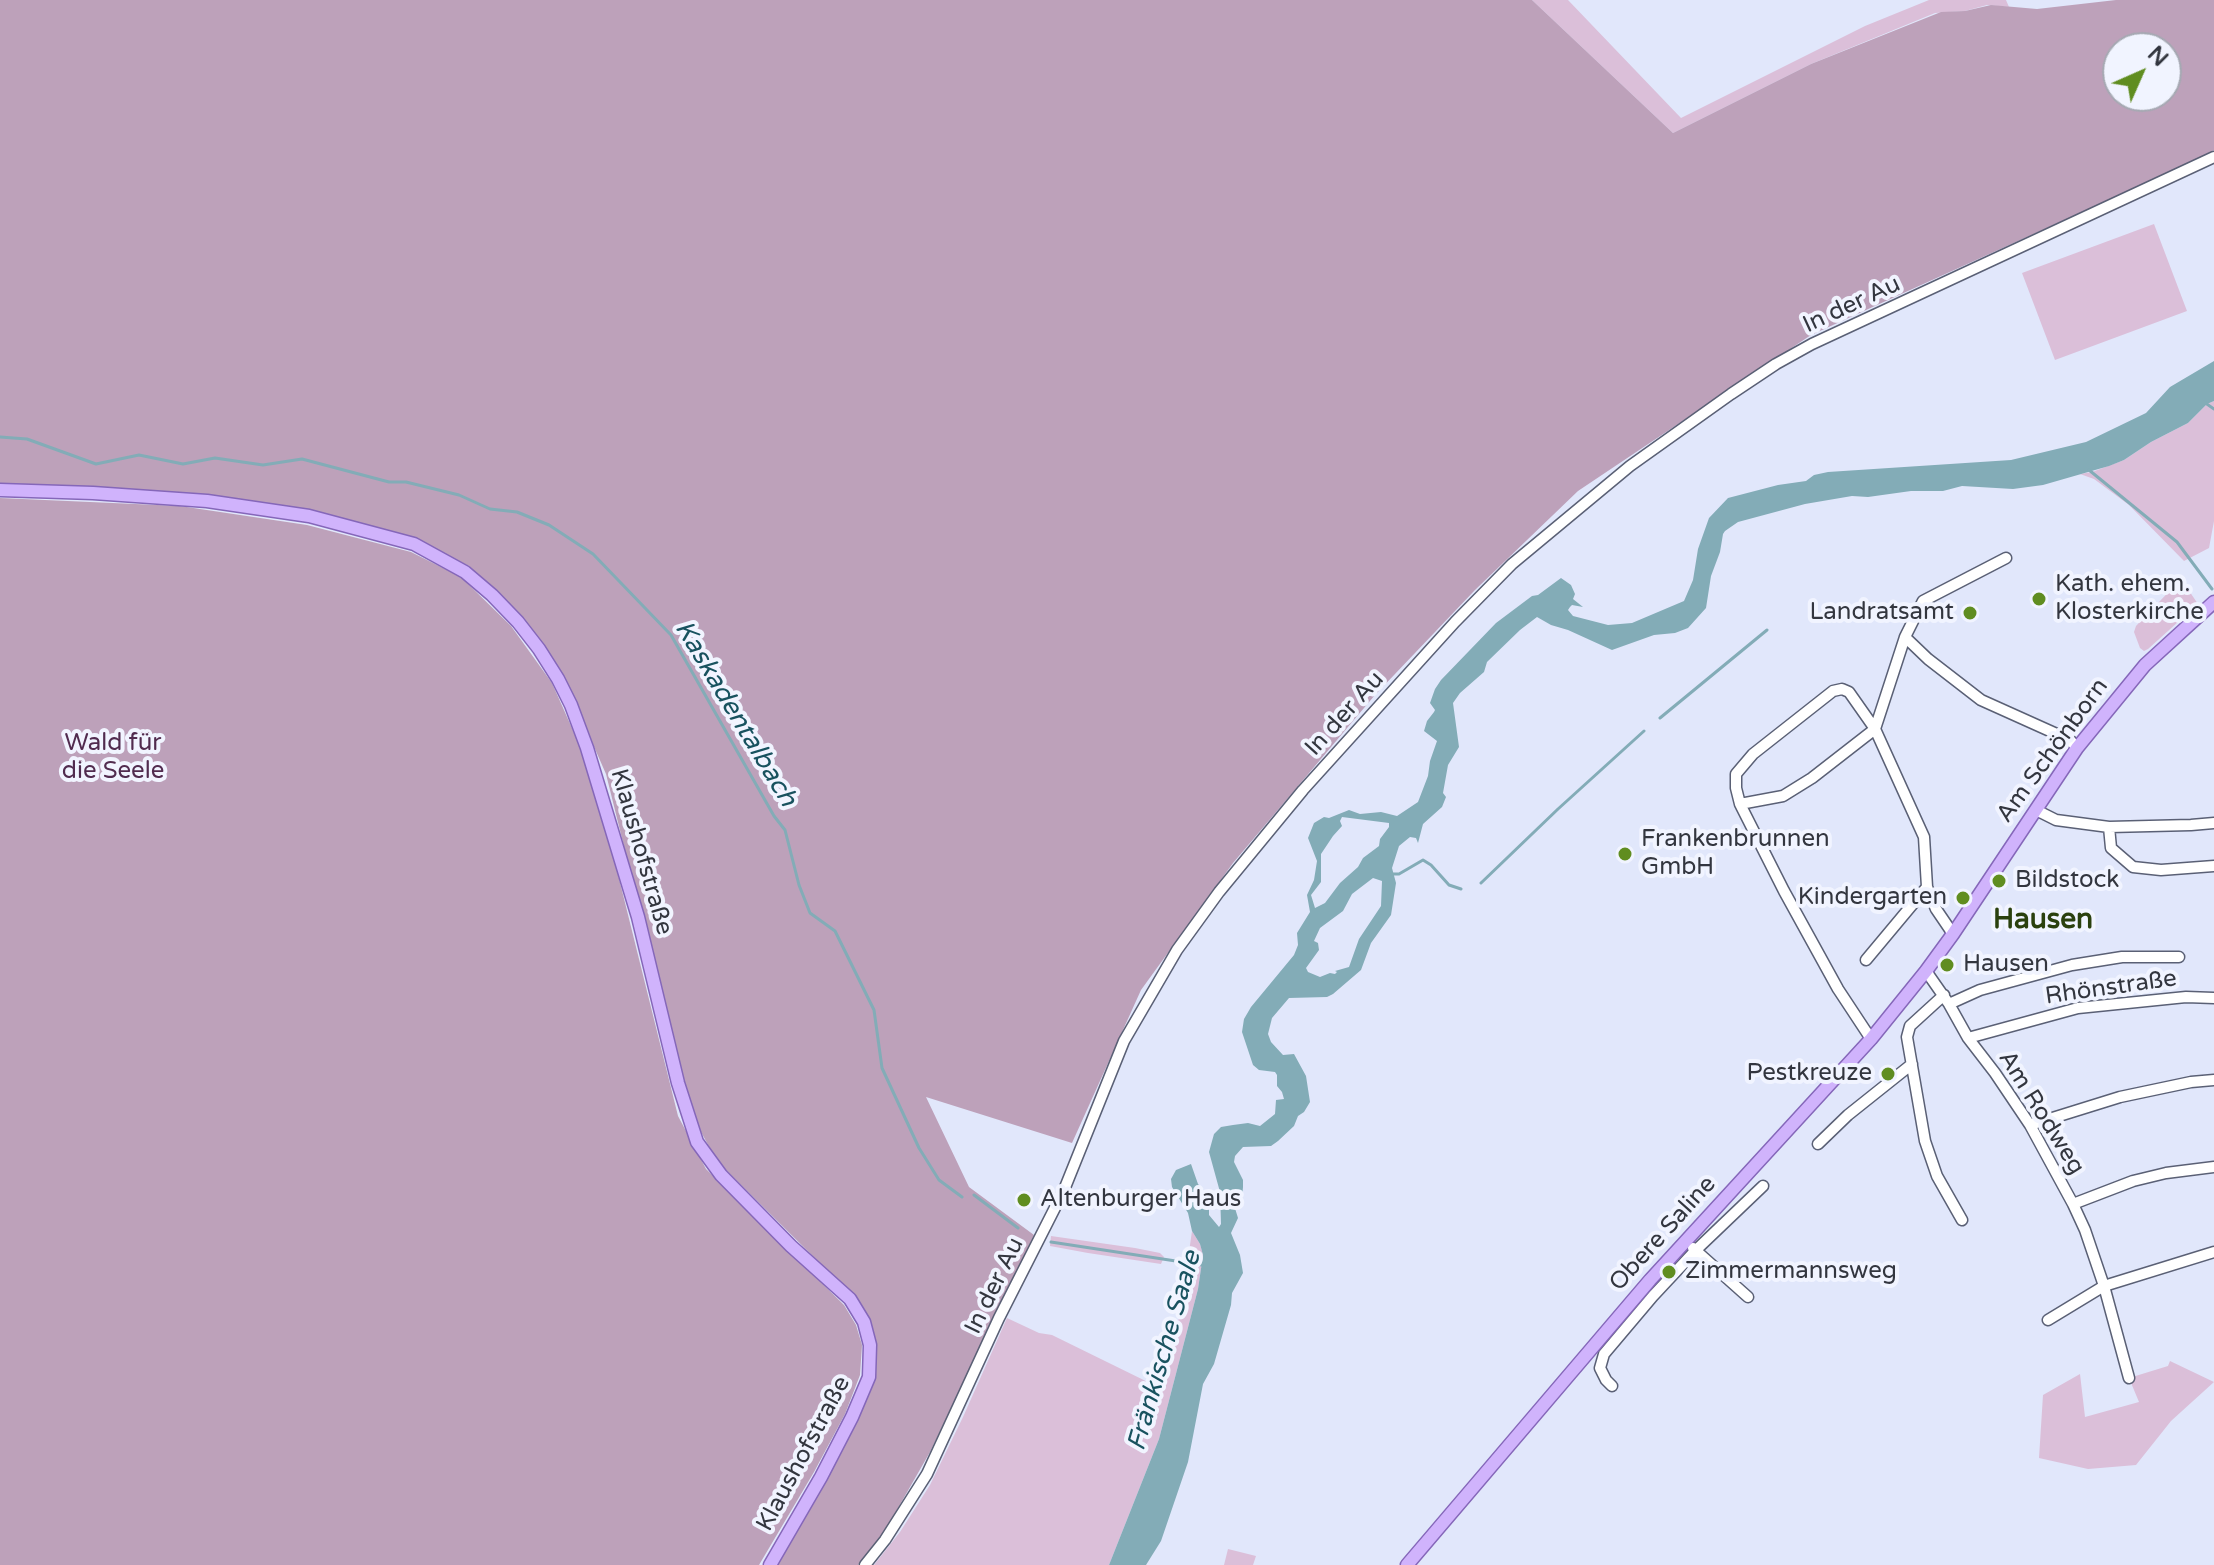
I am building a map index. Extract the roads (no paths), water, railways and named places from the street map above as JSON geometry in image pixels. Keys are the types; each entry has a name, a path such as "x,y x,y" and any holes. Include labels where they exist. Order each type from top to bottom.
{"main road":[{"name":"Klaushofstraße","path":"0,490 207,501 309,516 414,544 465,572 501,604 539,649 571,705 587,748 638,917 678,1083 697,1142 721,1175 791,1246 850,1299 864,1322 870,1345 869,1377 852,1417 770,1565"},
{"name":"Am Schönborn","path":"1953,934 2077,748 2145,665 2210,605"},
{"name":"Obere Saline","path":"1407,1565 1621,1314 1691,1245 1871,1039 1953,934"}],"street":[{"name":"In der Au","path":"865,1565 885,1540 927,1474 999,1318 1064,1190 1124,1041 1177,950 1219,892 1303,790 1455,622 1512,564 1630,466 1776,364 2214,157"},
{"path":"1740,804 1783,796 1812,778 1875,729 1905,637 1923,601 2006,558"},
{"path":"1905,637 1981,700 2061,735 2077,748"},
{"path":"1871,1039 1784,891 1740,804 1736,788 1736,774 1753,754 1833,691 1842,689 1849,692 1875,729 1924,837 1927,887 1936,909 1953,934"},
{"path":"2036,810 2056,820 2109,827 2214,823"},
{"path":"2109,827 2111,848 2133,867 2161,870 2214,866"},
{"path":"1866,960 1927,887"},
{"path":"1962,1220 1937,1176 1925,1141 1907,1037 1910,1026 1946,1000 2072,965 2122,957 2179,957"},
{"name":"Am Rodweg","path":"1926,971 1968,1038 2030,1125 2073,1204 2104,1286 2129,1378"},
{"name":"Rhönstraße","path":"1968,1038 2078,1008 2186,997 2214,998"},
{"path":"1818,1144 1848,1115 1912,1064"},
{"path":"2030,1125 2120,1097 2214,1080"},
{"path":"2073,1204 2133,1181 2214,1167"},
{"name":"Obere Saline","path":"1612,1386 1600,1368 1604,1354 1691,1245 1763,1186"},
{"path":"1691,1245 1748,1297"},
{"path":"2048,1320 2104,1286 2214,1252"}],"waterway":[{"path":"2204,402 2214,409"},
{"name":"Kaskadentalbach","path":"0,437 27,439 96,464 139,455 183,464 215,458 263,465 302,459 389,482 406,482 459,495 490,509 517,512 549,525 593,554 671,635 774,816 785,830 799,885 810,913 835,931 874,1010 882,1068 919,1148 939,1180 962,1197"},
{"path":"2089,470 2177,542 2212,589"},
{"path":"1660,718 1767,630"},
{"path":"1481,883 1644,731"},
{"path":"1392,874 1399,874 1423,860 1449,885 1461,889"},
{"name":"Kaskadentalbach","path":"974,1195 1018,1228"},
{"name":"Kaskadentalbach","path":"1051,1242 1202,1265"}],"place":[{"name":"Kath. ehem. Klosterkirche","path":"2039,599"},
{"name":"Landratsamt","path":"1970,613"},
{"name":"Frankenbrunnen GmbH","path":"1625,854"},
{"name":"Bildstock","path":"1999,881"},
{"name":"Kindergarten","path":"1963,898"},
{"name":"Hausen","path":"1947,965"},
{"name":"Pestkreuze","path":"1888,1074"},
{"name":"Altenburger Haus","path":"1024,1200"},
{"name":"Zimmermannsweg","path":"1669,1272"}],"district":[{"name":"Hausen","path":"2043,921"}],"park label":[{"name":"Wald für die Seele","path":"113,758"}],"water label":[{"name":"Fränkische Saale","path":"1165,1351"}]}
